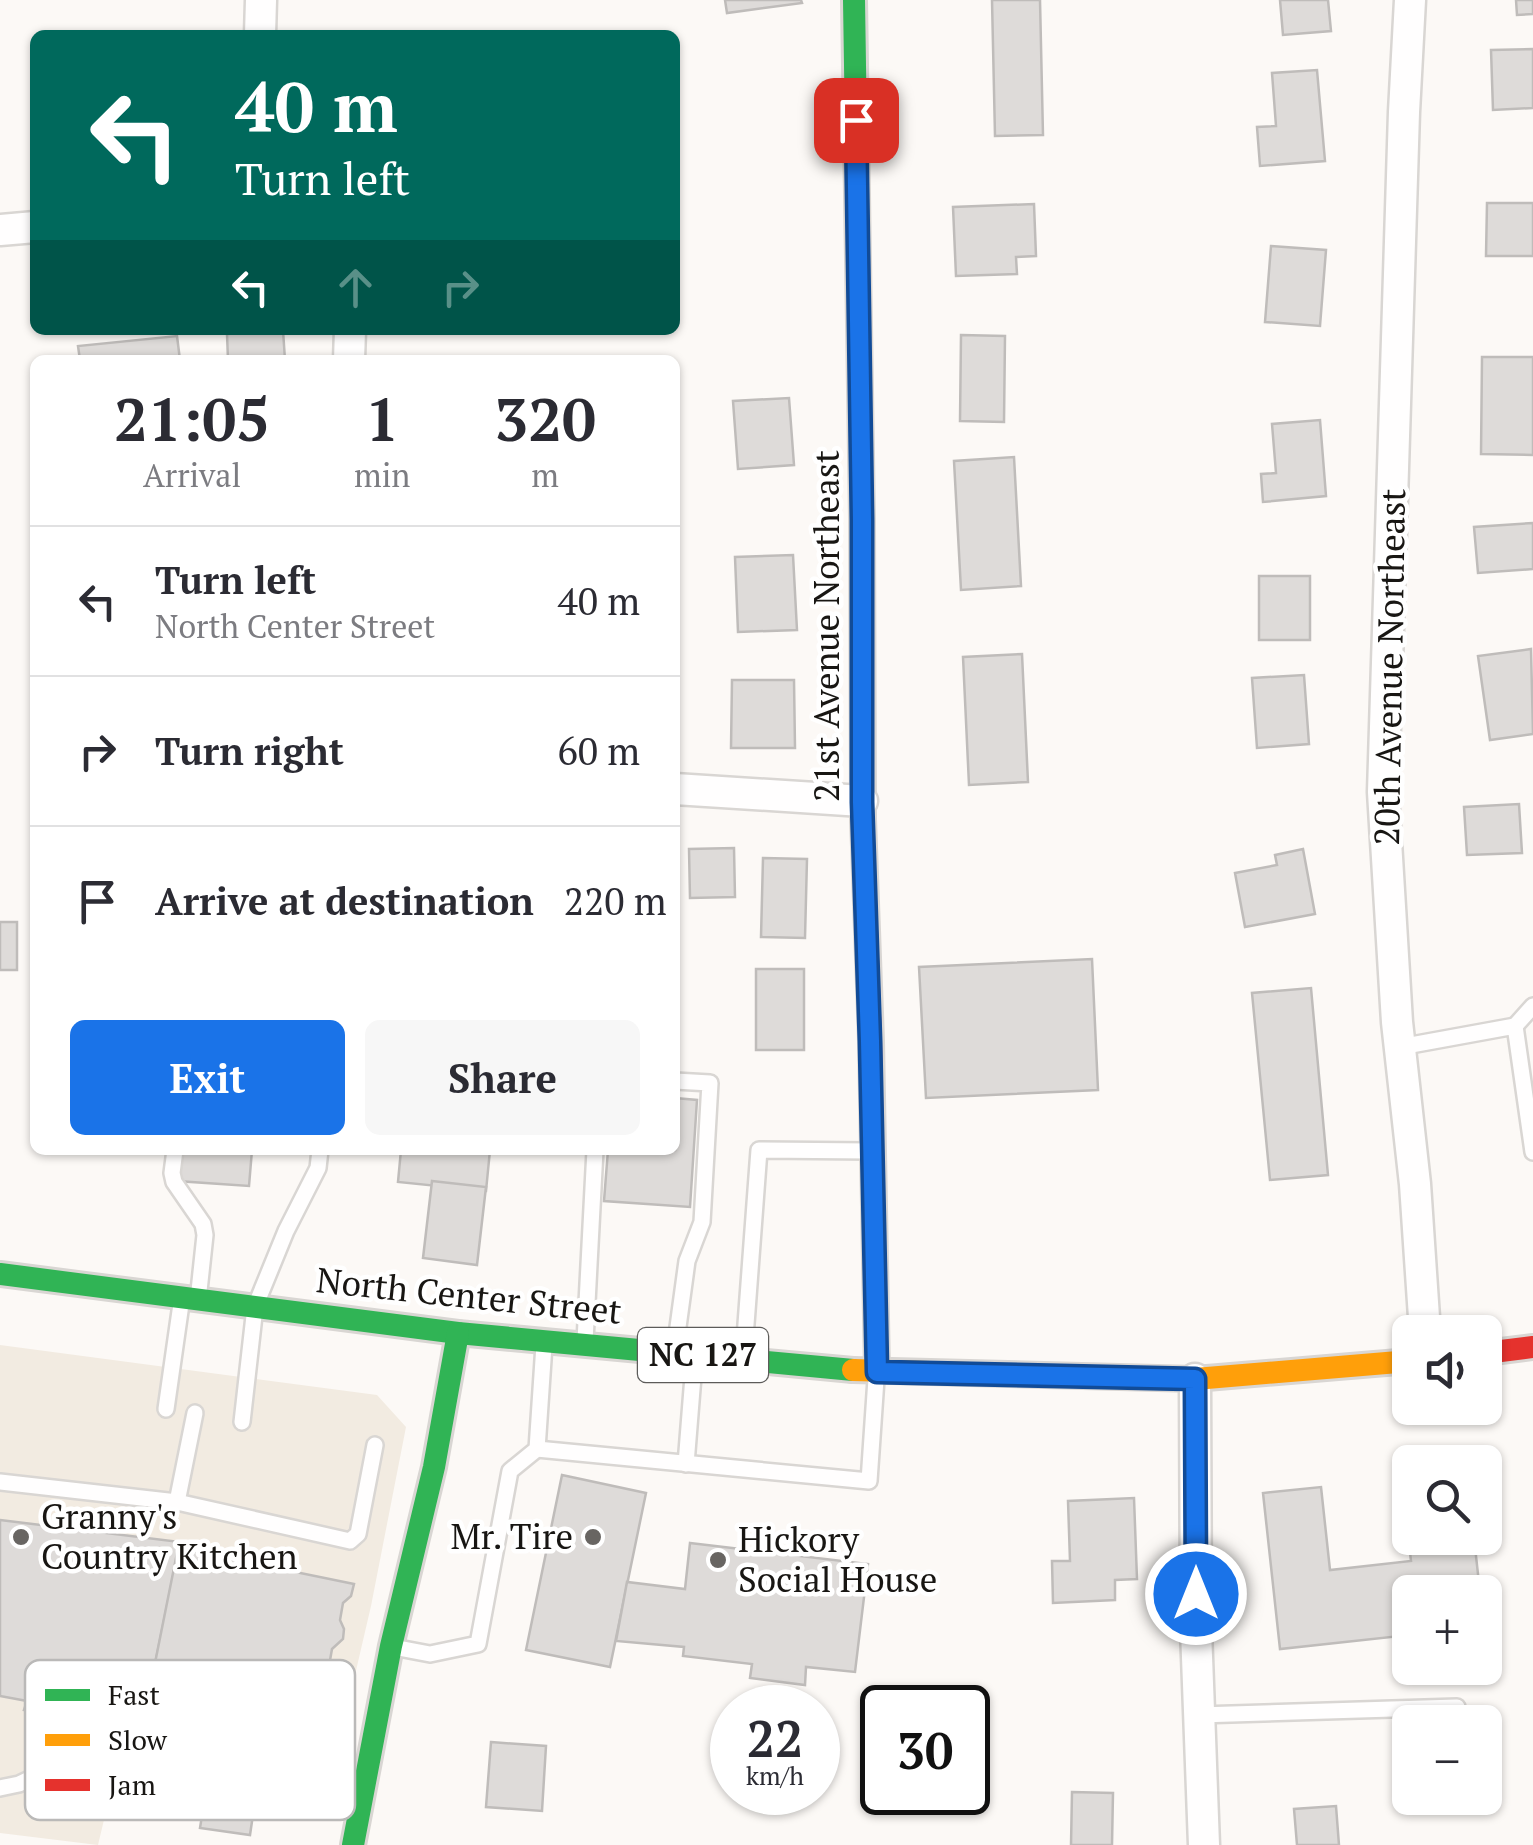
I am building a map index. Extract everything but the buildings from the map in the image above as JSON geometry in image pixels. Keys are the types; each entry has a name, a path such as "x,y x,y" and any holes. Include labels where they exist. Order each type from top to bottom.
{"street":[{"path":"260,30 261,0"},
{"name":"21st Avenue Northeast","path":"854,0 862,802 877,1372"},
{"name":"20th Avenue Northeast","path":"1410,0 1383,792 1423,1315"},
{"path":"0,230 30,227"},
{"path":"680,788 862,802"},
{"name":"North Center Street","path":"0,1274 458,1333 877,1372 1195,1379 1392,1363"},
{"path":"353,1845 390,1646 434,1467 458,1333"},
{"path":"1502,1350 1533,1347"},
{"path":"1195,1379 1196,1630 1204,1845"}],"lane":[{"path":"1400,1047 1514,1026 1533,1006"},
{"path":"1514,1026 1533,1152"},
{"path":"680,1081 710,1083 702,1222 687,1261 686,1464"},
{"path":"744,1359 759,1150 873,1151"},
{"path":"166,1410 190,1298 204,1260 205,1235 174,1182 174,1155"},
{"path":"242,1422 255,1306 318,1168 319,1155"},
{"path":"584,1344 596,1155"},
{"path":"537,1449 544,1341"},
{"path":"390,1646 430,1654 478,1644 510,1471 537,1449 869,1482 877,1372"},
{"path":"177,1502 194,1413"},
{"path":"0,1482 177,1502 350,1541 358,1534 374,1445"},
{"path":"1199,1715 1392,1709"},
{"path":"0,1788 25,1781"}],"shaded area":[{"path":"0,1345 377,1395 406,1427 355,1675 355,1660 25,1660 25,1820 104,1820 98,1845 0,1833"}],"traffic: fast":[{"path":"854,0 863,819"},
{"path":"0,1274 458,1333 853,1370"},
{"path":"353,1845 391,1646 434,1467 458,1333"}],"traffic: slow":[{"path":"853,1370 1195,1379 1392,1363"}],"traffic: jam":[{"path":"863,819 877,1372"},
{"path":"1502,1351 1533,1347"}],"place":[{"name":"Granny's Country Kitchen","path":"21,1537"},
{"name":"Mr. Tire","path":"593,1537"},
{"name":"Hickory Social House","path":"718,1560"}],"route":[{"path":"856,120 862,802 877,1372 1195,1379 1196,1594"}]}
